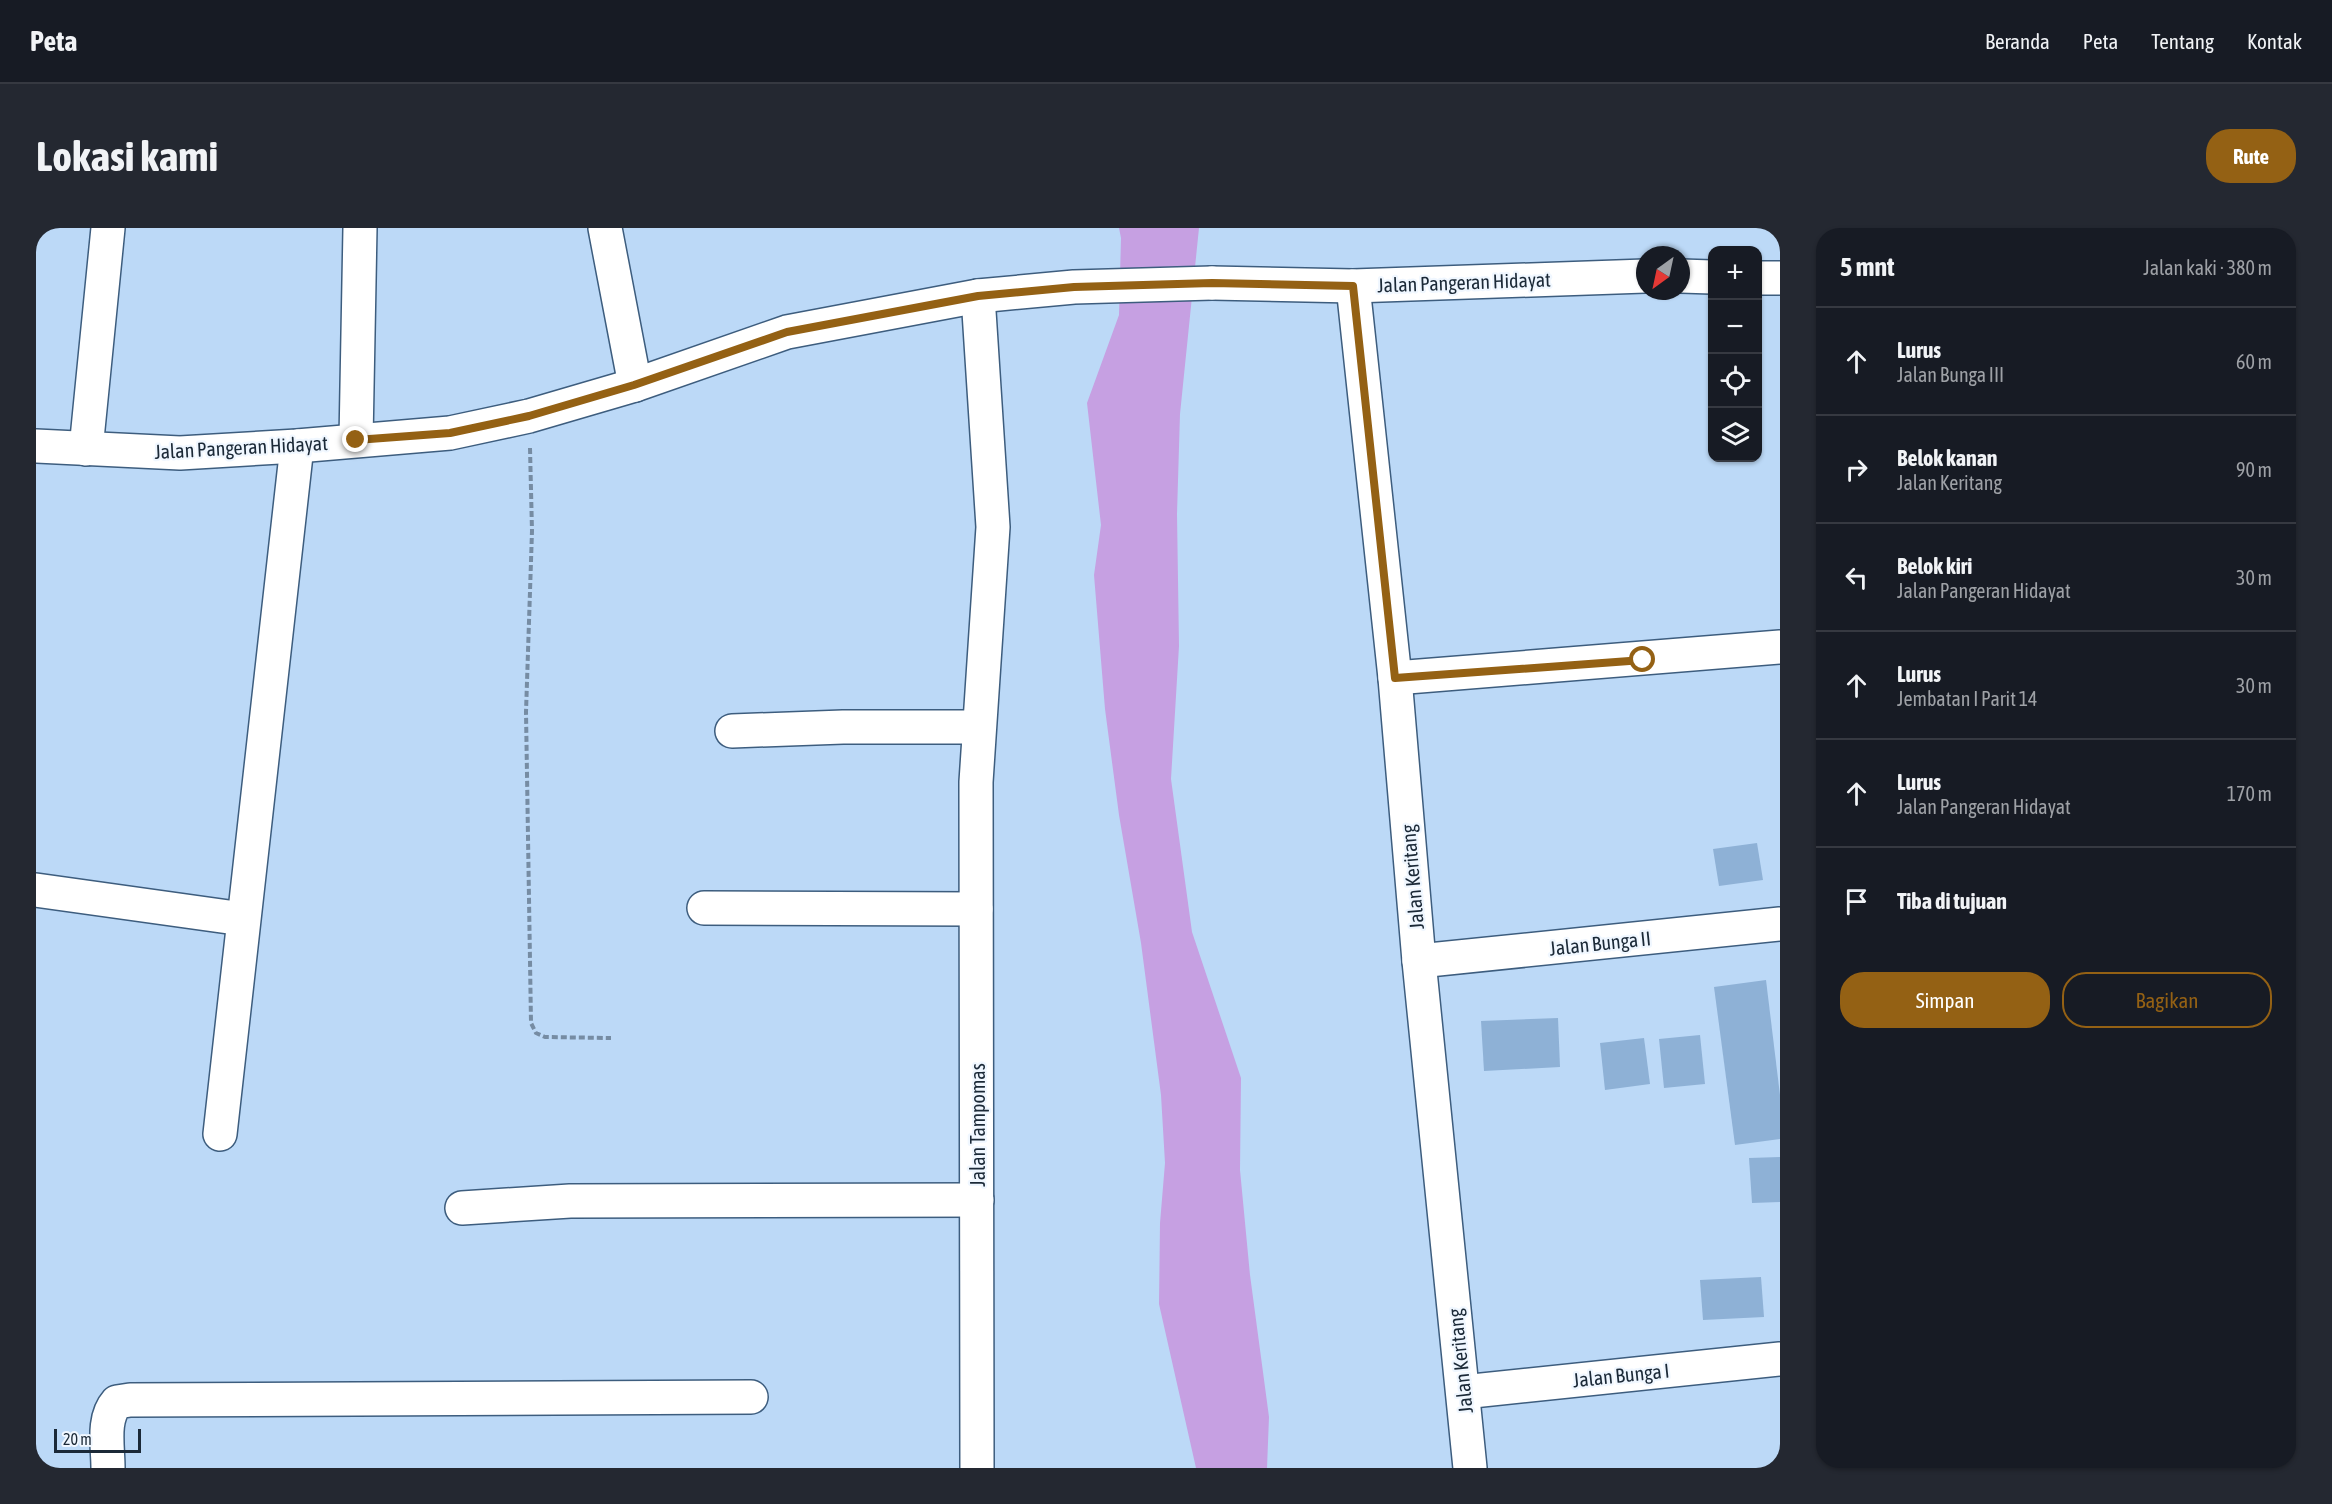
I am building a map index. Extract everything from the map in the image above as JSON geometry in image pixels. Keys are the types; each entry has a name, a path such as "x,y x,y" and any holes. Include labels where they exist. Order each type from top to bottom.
{"street":[{"path":"86,449 108,228"},
{"path":"356,440 360,228"},
{"path":"605,228 634,385"},
{"name":"Jalan Pangeran Hidayat","path":"36,446 180,453 450,433 529,416 634,385 787,332 978,296 1074,287 1212,283 1353,286 1636,276"},
{"path":"1690,276 1708,277"},
{"path":"1762,278 1780,278"},
{"name":"Jalan Keritang","path":"1353,286 1395,678 1419,962 1470,1468"},
{"name":"Jalan Tampomas","path":"977,1468 976,782 993,527 978,296"},
{"path":"220,1134 297,446"},
{"path":"1395,678 1780,647"},
{"path":"732,731 843,727 979,727"},
{"path":"36,890 243,919"},
{"path":"704,908 976,909"},
{"name":"Jalan Bunga II","path":"1419,962 1780,924"},
{"path":"462,1208 570,1201 977,1200"},
{"name":"Jalan Bunga I","path":"1463,1392 1780,1359"},
{"path":"108,1468 110,1410 117,1402 130,1400 751,1397"}],"path":[{"path":"529,416 532,531 526,712 531,1023 536,1033 545,1037 611,1038"}],"shaded area":[{"path":"1119,228 1199,228 1180,414 1177,514 1179,646 1171,779 1192,932 1241,1078 1240,1170 1250,1275 1269,1417 1267,1468 1196,1468 1159,1304 1160,1223 1165,1163 1161,1095 1141,943 1119,815 1105,709 1094,575 1101,525 1087,403 1119,315 1121,238"}],"building":[{"path":"1757,843 1763,880 1719,886 1713,849"},
{"path":"1766,980 1780,1095 1780,1139 1735,1145 1714,987"},
{"path":"1558,1018 1560,1067 1484,1071 1481,1021"},
{"path":"1700,1035 1705,1084 1664,1088 1659,1039"},
{"path":"1644,1038 1650,1084 1605,1090 1600,1043"},
{"path":"1780,1157 1780,1202 1752,1203 1749,1158"},
{"path":"1761,1277 1764,1317 1703,1320 1700,1280"}],"route":[{"path":"356,440 450,433 529,416 634,385 787,332 978,296 1074,287 1212,283 1353,286 1395,678 1643,660"}]}
